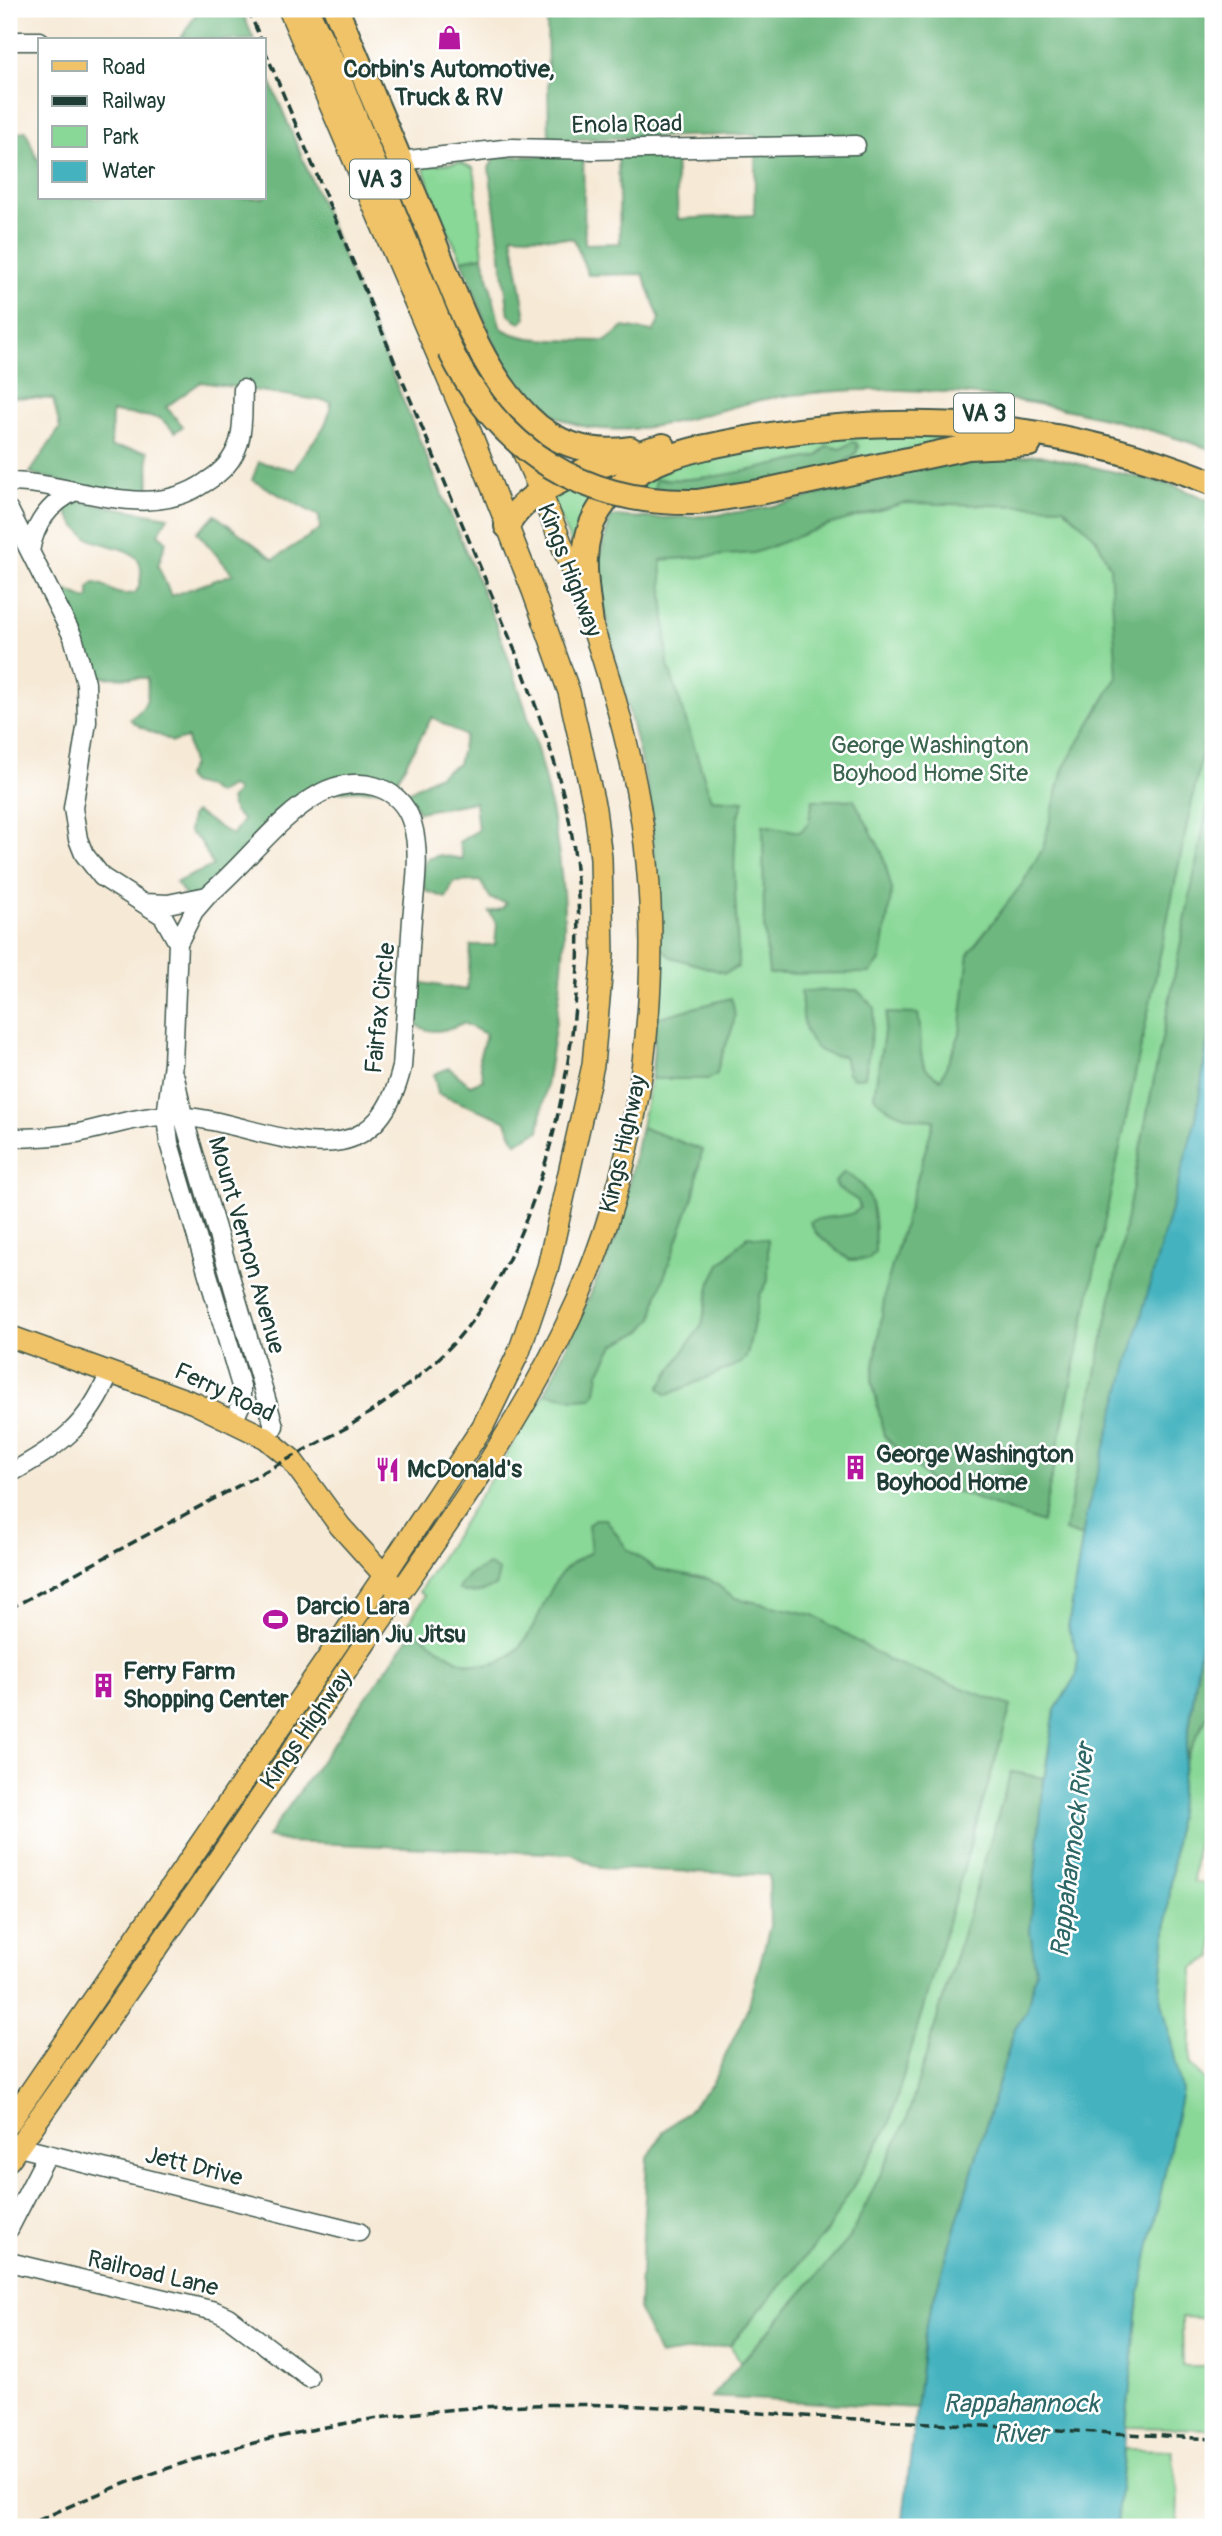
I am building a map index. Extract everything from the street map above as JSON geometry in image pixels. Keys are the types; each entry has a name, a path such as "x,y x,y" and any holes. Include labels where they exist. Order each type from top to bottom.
{"highway":[{"name":"VA 3","path":"306,9 330,58 450,350 469,387 495,421 522,446 555,468 599,490 625,498 697,502 765,491 985,445 1049,444 1151,461 1213,483"},
{"name":"Kings Highway","path":"336,9 470,328"},
{"name":"VA 3","path":"470,328 514,402 527,417 553,437 583,448 623,450 672,443 731,428 843,412 940,410 997,414 1088,429 1142,442 1213,467"},
{"path":"591,624 585,555 591,527 599,510 629,476 684,453 798,430 941,422 1049,434 1151,461"},
{"path":"507,526 521,505 540,492 608,463 672,443"}],"main road":[{"name":"Kings Highway","path":"9,2123 384,1576 483,1426 519,1352 559,1226 586,1109 600,1010 603,906 596,809 569,692 464,416 289,9"},
{"name":"Kings Highway","path":"11,2149 493,1456 563,1332 601,1239 628,1140 647,1015 649,944 646,861 640,806 626,738 591,624 540,492 470,328"},
{"name":"Ferry Road","path":"9,1336 234,1420 267,1437 291,1459 340,1525 400,1592"}],"street":[{"path":"9,41 38,41"},
{"name":"Enola Road","path":"400,161 512,148 594,150 856,145"},
{"path":"9,482 39,483 108,498 158,500 199,487 219,474 235,453 241,432 243,389"},
{"path":"30,551 44,515 75,491"},
{"path":"9,510 73,637 86,683 87,722 73,808 78,839 84,854 102,877 163,916 178,943"},
{"name":"Fairfax Circle","path":"9,1138 77,1133 175,1116 320,1145 334,1143 362,1132 383,1113 395,1091 402,1067 415,882 415,832 411,820 396,798 377,786 353,783 340,785 310,800 207,896 185,927 178,943"},
{"path":"144,904 168,904 207,896"},
{"name":"Mount Vernon Avenue","path":"178,943 173,1063 177,1172 242,1386 241,1404 234,1420"},
{"name":"Mount Vernon Avenue","path":"175,1116 274,1426 267,1437"},
{"path":"9,1475 66,1438 81,1424 97,1403 110,1372"},
{"name":"Jett Drive","path":"11,2149 47,2155 359,2232"},
{"path":"9,2229 47,2155"},
{"name":"Railroad Lane","path":"9,2262 215,2311 228,2317 309,2378"}],"green space":[{"path":"199,9 241,9 253,38 181,38"},
{"path":"581,9 1213,9 1213,450 1118,421 1070,410 1021,401 923,391 874,390 780,396 663,425 636,429 609,430 584,426 559,418 539,406 522,390 497,350 462,260 483,256 500,326 520,336 549,340 606,341 624,327 653,332 660,320 643,274 588,275 574,239 512,235 526,318 521,323 509,315 489,168 495,157 583,155 585,244 620,243 618,155 675,157 678,219 754,215 756,134 549,140 547,18"},
{"path":"266,71 496,624 530,723 547,789 563,892 561,981 539,1131 516,1143 505,1120 438,1094 434,1074 449,1068 470,1085 483,1080 479,1058 486,1034 463,1023 440,1030 418,1026 415,982 467,990 471,945 495,945 497,924 489,912 501,909 507,903 491,899 480,881 454,882 446,898 426,891 423,882 427,859 440,855 463,859 459,842 478,830 475,802 419,812 406,793 458,764 465,736 432,717 392,789 309,793 208,891 187,898 176,882 213,866 201,842 189,832 191,817 195,812 232,835 243,820 234,812 230,800 237,791 230,786 217,794 207,787 190,783 186,776 192,765 187,738 172,742 130,719 146,702 147,678 95,677 57,593 61,588 86,599 89,597 89,588 94,583 120,594 135,593 140,581 140,564 122,549 90,539 82,533 65,510 74,500 168,517 158,534 166,541 158,566 171,596 233,574 197,532 215,515 274,559 320,529 319,516 252,480 259,462 294,470 326,423 331,402 201,382 166,407 183,426 175,432 160,418 112,412 111,447 148,451 149,497 97,492 30,473 60,428 53,399 9,397 9,134 26,131 37,159 38,200 266,200"},
{"path":"460,162 473,168 475,175 483,256 462,260 436,207 424,170 427,166"},
{"path":"823,436 993,436 836,468 853,456 859,447 852,442 841,449 827,446 818,456 737,473 675,480 655,479 655,492 629,488 678,463"},
{"path":"852,442 857,443 857,452 842,463 792,479 702,490 655,492 655,479 675,480 737,473 818,456 827,446 841,449"},
{"name":"George Washington Boyhood Home Site","path":"1039,455 1172,485 1213,502 1213,1005 1196,1119 1086,1515 1068,1628 1077,1651 1077,1674 1055,1710 1044,1778 1012,1772 906,2122 849,2240 741,2362 730,2345 827,2231 992,1769 558,1578 524,1641 512,1654 498,1662 482,1665 463,1662 407,1626 425,1596 419,1592 545,1393 576,1329 619,1231 651,1079 660,972 650,799 603,604 598,564 611,516 677,518 743,512 901,472"},
{"path":"1039,455 1172,485 1213,502 1213,700 1042,1523 932,1483 884,1436 872,1380 886,1287 934,1120 902,1115 874,1096 887,1013 918,1014 922,1060 932,1074 941,1079 960,1034 969,953 1022,884 1043,848 1063,769 1117,677 1110,567 1096,538 1063,507 904,503 828,525 754,553 661,560 668,665 711,799 744,801 734,860 738,967 725,973 671,957 659,946 650,799 603,604 598,564 611,516 677,518 743,512 901,472"},
{"path":"636,463 577,557 550,495"},
{"path":"1213,779 1213,1005 1196,1119 1082,1537 1065,1531"},
{"path":"813,800 854,800 882,852 892,890 881,959 870,973 769,974 764,926 763,825 800,832 808,824"},
{"path":"857,990 875,1008 865,1077 854,1078 848,1073 844,1056 820,1051 808,1036 801,991"},
{"path":"731,998 734,1008 733,1027 717,1074 709,1079 652,1079 656,1018"},
{"path":"641,1127 702,1150 694,1194 658,1294 653,1318 642,1331 614,1345 599,1373 596,1392 592,1398 574,1399 545,1393 619,1231"},
{"path":"844,1172 863,1187 872,1206 875,1252 869,1259 849,1260 816,1233 810,1222 843,1216 860,1208 858,1201 838,1188 835,1182"},
{"path":"748,1236 768,1239 768,1281 760,1295 747,1355 741,1363 667,1395 659,1388 702,1324 711,1282 720,1264"},
{"path":"596,1519 606,1519 627,1549 656,1569 709,1579 735,1598 814,1615 888,1660 1011,1706 889,2125 827,2231 730,2345 659,2356 639,2311 647,2159 664,2131 685,2114 712,2084 748,2008 770,1926 769,1875 600,1868 572,1854 289,1842 267,1837 414,1630 458,1660 484,1665 501,1662 514,1653 525,1640 560,1574 591,1552 588,1525"},
{"path":"1213,1558 1213,1704 1185,1760"},
{"path":"489,1565 499,1571 496,1585 477,1592 458,1589 468,1575"},
{"path":"1213,1704 1213,1808 1201,1807 1193,1882 1213,1885 1213,1957 1193,1967 1190,2065 1213,2088 1213,2319 1182,2317 1183,2366 1213,2366 1213,2429 1126,2427 1166,2026 1160,1992 1180,1791 1185,1760"},
{"path":"1011,1772 1044,1778 1030,1931 1036,1971 1027,2009 1015,2028 926,2324 916,2408 711,2397 849,2239 906,2122"},
{"path":"1124,2449 1172,2450 1178,2492 1177,2527 1116,2527"}],"water":[{"name":"Rappahannock River","path":"1213,1005 1213,1558 1180,1791 1160,1992 1182,2091 1139,2297 1116,2527 902,2527 926,2325 1015,2028 1027,2009 1036,1971 1030,1931 1043,1789 1055,1710 1077,1674 1077,1651 1068,1628 1086,1515 1196,1119"}],"railway":[{"path":"248,9 260,38"},
{"path":"9,1609 346,1428 397,1393 444,1353 471,1322 503,1271 529,1212 550,1147 565,1078 575,1008 579,939 576,873 568,814 558,774 518,658 266,53"},
{"path":"25,2527 145,2476 270,2439 398,2415 463,2409 564,2404 637,2406 1213,2439"}],"place":[{"name":"Corbin's Automotive, Truck & RV","path":"449,38"},
{"name":"George Washington Boyhood Home","path":"856,1468"},
{"name":"McDonald's","path":"387,1469"},
{"name":"Darcio Lara Brazilian Jiu Jitsu","path":"276,1620"},
{"name":"Ferry Farm Shopping Center","path":"103,1685"}]}
